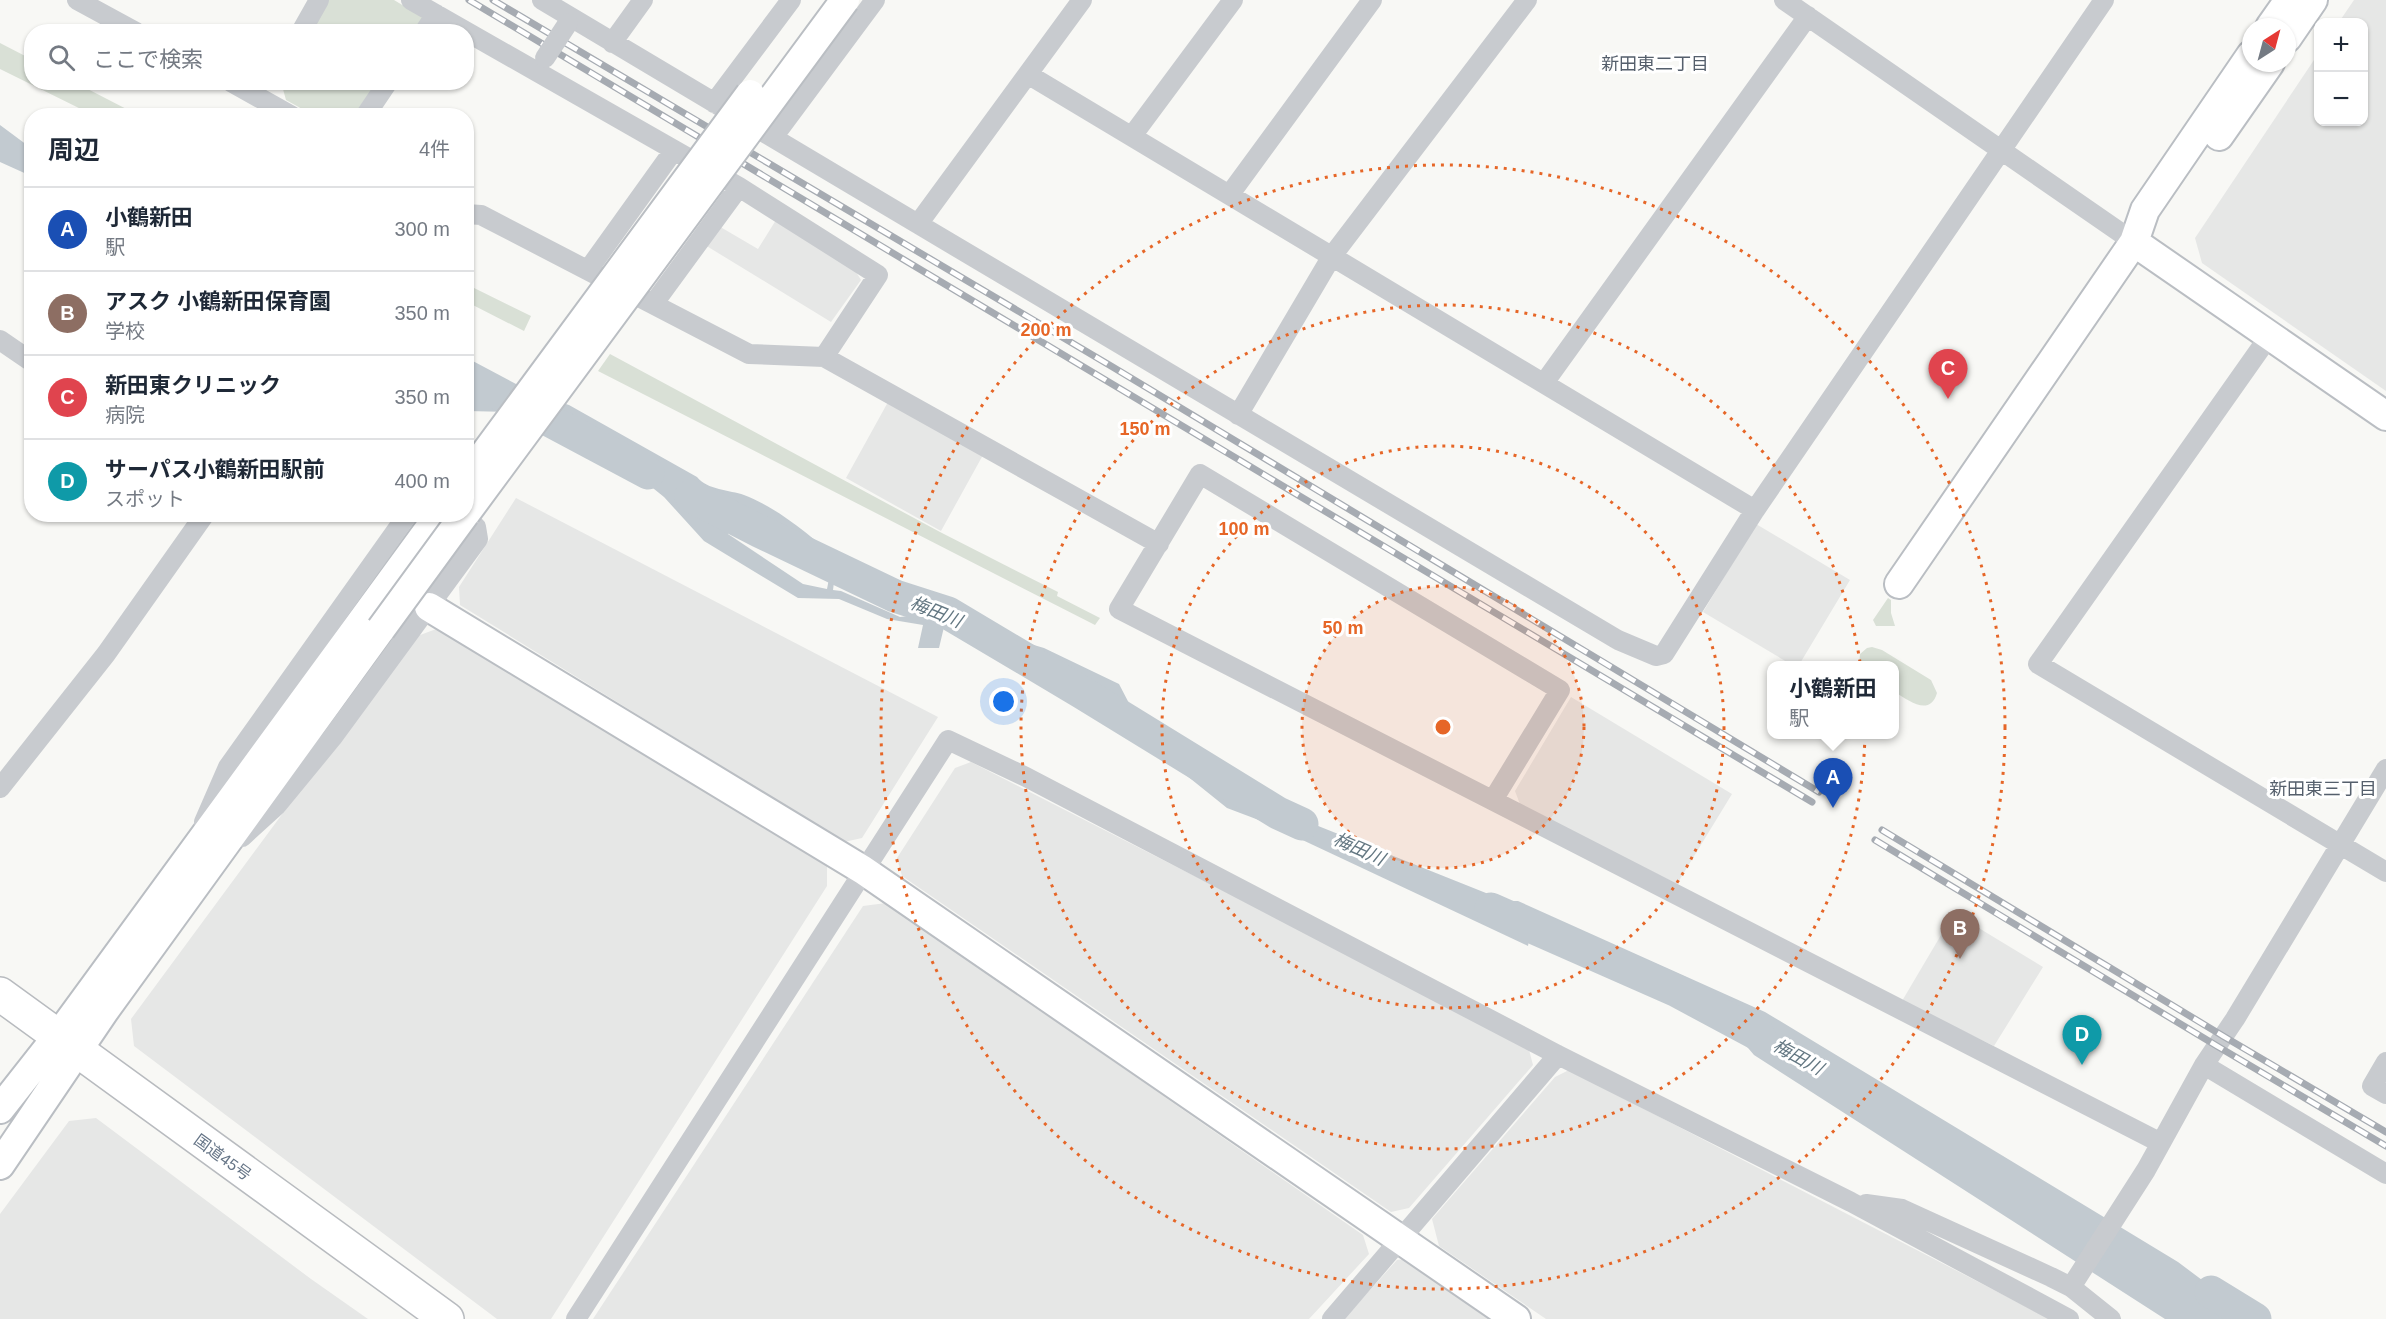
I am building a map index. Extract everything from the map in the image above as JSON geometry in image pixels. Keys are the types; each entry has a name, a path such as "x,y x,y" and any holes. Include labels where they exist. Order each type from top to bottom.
{"highway":[{"name":"国道45号","path":"0,994 447,1319"}],"street":[{"path":"77,0 121,24"},
{"path":"306,24 319,0"},
{"path":"411,0 454,24"},
{"path":"542,0 1618,640 1656,656 1664,654 1755,510 2104,0"},
{"path":"612,43 643,0"},
{"path":"714,103 791,0"},
{"path":"474,467 820,0"},
{"path":"474,503 844,0"},
{"path":"774,136 875,0"},
{"path":"918,224 1082,0"},
{"path":"1132,136 1233,0"},
{"path":"1230,194 1372,0"},
{"path":"1238,415 1332,256 1527,0"},
{"path":"1784,0 2386,416"},
{"path":"2276,18 2289,0"},
{"path":"2296,25 2313,0"},
{"path":"429,24 436,14"},
{"path":"1544,383 1808,16"},
{"path":"545,58 567,23"},
{"path":"474,36 739,187 878,275 824,357"},
{"path":"1899,584 2134,242 2145,210 2242,68"},
{"path":"2134,242 2161,221 2264,72"},
{"path":"1029,75 1755,510"},
{"path":"266,90 284,108"},
{"path":"371,108 383,90"},
{"path":"588,270 674,150"},
{"path":"654,303 739,187"},
{"path":"474,215 654,303 749,354 824,357 1159,544"},
{"path":"2270,336 2038,664 2386,872"},
{"path":"0,340 24,356"},
{"path":"1493,800 1560,690 1200,474 1119,609 2161,1143"},
{"path":"0,788 106,654 199,522"},
{"path":"197,864 228,767 402,522"},
{"path":"373,623 435,522"},
{"path":"0,1165 68,1043 373,623 459,522"},
{"path":"197,864 277,805 332,738 478,539 476,527 469,522"},
{"path":"429,607 863,870 1516,1319"},
{"path":"576,1319 948,740 1026,777 1558,1054 1851,1202 2069,1319"},
{"path":"2075,1282 2142,1175 2204,1065 2235,1019 2386,769"},
{"path":"0,1109 68,1043"},
{"path":"1332,1319 1558,1054"},
{"path":"2386,1062 2372,1086 2386,1094"},
{"path":"2204,1065 2386,1174"},
{"path":"1851,1202 1902,1209 2075,1282 2111,1319"}],"shaded area":[{"path":"328,0 394,0 424,18 420,24 314,24"},
{"path":"2354,0 2386,0 2386,391 2202,263 2195,238 2314,60 2314,126 2368,126 2368,18 2342,18"},
{"path":"0,43 24,55 24,81 0,69"},
{"path":"42,90 90,90 124,108 79,108"},
{"path":"283,90 372,90 359,108 300,108 286,100"},
{"path":"776,220 853,267 861,280 831,322 705,245 717,225 758,249"},
{"path":"474,288 531,316 524,331 474,306"},
{"path":"610,354 940,532 1058,592 1057,596 1100,618 1095,625 598,371"},
{"path":"888,402 983,455 941,531 846,478"},
{"path":"516,498 938,717 862,838 844,842 460,605 459,587"},
{"path":"1756,524 1850,580 1801,661 1785,661 1703,612"},
{"path":"1888,598 1891,600 1891,613 1895,626 1876,626 1873,620"},
{"path":"439,628 827,862 827,886 551,1319 497,1319 134,1046 131,1019 412,638"},
{"path":"1867,648 1882,650 1931,680 1937,693 1934,700 1924,706 1899,695 1899,661 1859,661 1860,654"},
{"path":"1571,697 1732,794 1677,884 1521,807 1515,791"},
{"path":"971,762 1528,1046 1533,1065 1409,1208 1391,1212 902,876 897,858 955,768"},
{"path":"886,903 1363,1235 1369,1254 1309,1319 593,1319 863,906"},
{"path":"1954,913 2043,967 1994,1046 1902,1001"},
{"path":"1569,1070 2050,1319 1546,1319 1439,1246 1432,1219 1555,1077"},
{"path":"96,1118 368,1319 0,1319 0,1214 69,1121"},
{"path":"1412,1258 1499,1319 1344,1319 1397,1260"}],"water":[{"path":"0,125 24,143 24,173 0,162"},
{"path":"474,375 569,405 697,477 707,485 744,495 769,507 794,523 837,559 833,590 841,591 900,617 928,614 1044,648 1119,684 1145,734 1253,800 1506,901 1518,901 1765,1012 2178,1262 2254,1319 2165,1319 1754,1055 1704,996 1533,916 1528,946 1264,822 1227,808 1110,714 1073,676 1014,651 988,651 944,627 939,648 918,648 923,625 887,619 839,599 798,598 704,541 664,497 560,413 474,411","holes":["727,516 785,527 832,563 827,589 803,584 728,534"]}],"waterway":[{"name":"梅田川","path":"474,380 648,473"},
{"name":"梅田川","path":"691,496 895,596 948,613 1278,813 1302,824"},
{"name":"梅田川","path":"1491,909 1677,991 1759,1035"},
{"name":"梅田川","path":"2211,1292 2255,1319"}],"railway":[{"path":"469,0 1812,802"},
{"path":"493,0 1111,366 1819,792"},
{"path":"1882,830 2386,1132"},
{"path":"1875,840 2386,1146"}],"place":[{"name":"新田東クリニック","path":"1948,399"},
{"name":"小鶴新田","path":"1833,808"},
{"name":"アスク 小鶴新田保育園","path":"1960,959"},
{"name":"サーパス小鶴新田駅前","path":"2082,1065"}],"district":[{"name":"新田東二丁目","path":"1655,64"},
{"name":"新田東三丁目","path":"2323,789"}]}
